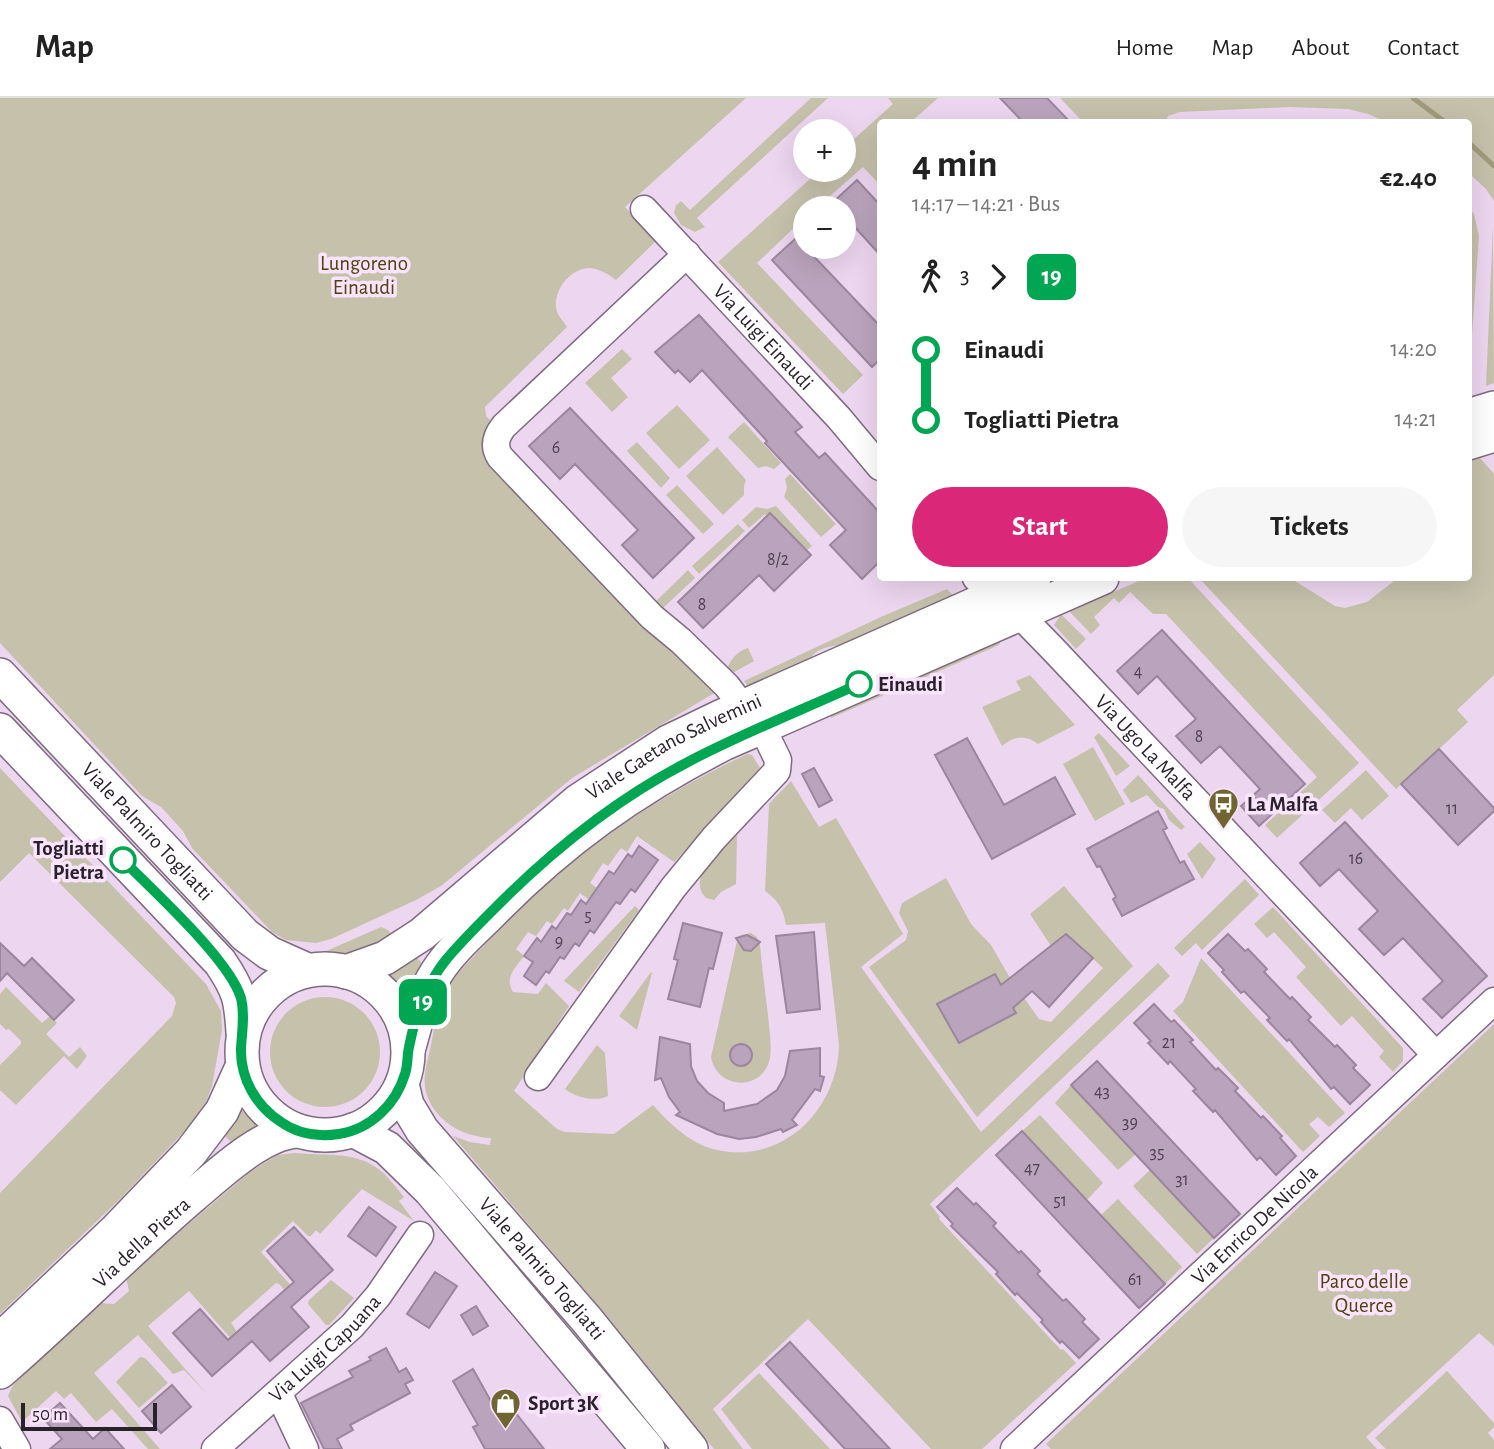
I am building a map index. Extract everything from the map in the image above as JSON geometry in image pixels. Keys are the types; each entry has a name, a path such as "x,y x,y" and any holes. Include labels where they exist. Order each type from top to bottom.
{"main road":[{"path":"1472,415 1494,408"},
{"path":"1472,442 1494,435"},
{"name":"Viale Gaetano Salvemini","path":"409,1047 426,993 436,973 462,941 521,882 571,838 607,811 685,763 752,717 1027,581"},
{"name":"Viale Gaetano Salvemini","path":"997,595 1083,581"},
{"name":"Viale Palmiro Togliatti","path":"0,675 245,935 269,953 307,970"},
{"name":"Viale Gaetano Salvemini","path":"346,972 385,958 422,934 546,827 611,778 668,743 752,717"},
{"name":"Viale Palmiro Togliatti","path":"0,730 220,962 241,1000 243,1032"},
{"path":"320,968 346,972 361,976 374,984 390,1000 402,1019 409,1059 396,1097 373,1120 353,1130 327,1135 297,1131 281,1123 259,1103 251,1091 242,1067 243,1032 252,1011 266,992 285,978 320,968"},
{"name":"Via della Pietra","path":"0,1340 116,1230 191,1152 222,1111 242,1067"},
{"name":"Viale Palmiro Togliatti","path":"401,1084 407,1105 422,1130 587,1320 691,1449"},
{"name":"Viale Palmiro Togliatti","path":"353,1130 387,1148 430,1190 648,1449"},
{"name":"Via della Pietra","path":"0,1372 111,1268 216,1176 271,1139 286,1132 297,1131"}],"street":[{"name":"Via Luigi Einaudi","path":"644,209 877,464"},
{"path":"538,1077 682,877 714,838 777,771 778,760 752,717 714,673 652,617 500,457 495,445 504,426 687,254"},
{"name":"Via Ugo La Malfa","path":"997,595 1436,1055"},
{"name":"Via Enrico De Nicola","path":"1013,1449 1494,1001"},
{"name":"Via Luigi Capuana","path":"215,1449 279,1394 364,1313 420,1235"},
{"path":"279,1394 305,1449"},
{"path":"0,1420 17,1449"}],"green space":[{"name":"Lungoreno Einaudi","path":"0,98 746,98 625,207 656,241 616,280 604,272 590,268 569,277 560,289 556,304 558,314 567,327 485,407 486,416 494,424 487,457 601,583 716,692 572,778 441,886 416,900 331,939 316,943 286,940 272,932 192,848 183,831 161,807 142,796 0,643"},
{"path":"811,98 828,98 805,119 793,119 793,130 697,218 705,227 695,232 681,225 674,213 676,205 681,201 690,210"},
{"path":"888,98 938,98 914,119 877,119 877,182 863,167 856,173 856,137 893,104"},
{"path":"1060,98 1494,98 1494,201 1472,176 1472,119 1380,119 1348,109 1290,107 1180,112 1166,119 1080,119"},
{"path":"807,182 846,182 830,196 793,196 793,229 757,263 863,375 843,394 718,262"},
{"path":"1472,211 1479,236 1472,335"},
{"path":"1493,227 1494,383 1486,386"},
{"path":"622,349 632,359 611,378 628,397 612,412 585,383"},
{"path":"677,405 710,440 679,469 646,433"},
{"path":"744,422 781,463 774,469 766,466 758,468 728,437"},
{"path":"637,442 670,478 661,488 627,451"},
{"path":"717,447 746,480 744,495 723,515 686,476"},
{"path":"1480,458 1494,474 1494,675 1457,710 1468,722 1396,789 1202,581 1295,581 1335,606 1345,608 1367,602 1394,581 1472,581 1472,461"},
{"path":"790,474 836,524 821,537 784,497 787,488 785,479"},
{"path":"677,485 714,524 703,534 666,495"},
{"path":"776,506 812,546 806,551 765,514 749,528 742,520 756,507 767,509"},
{"path":"738,524 745,531 699,574 692,566"},
{"path":"688,570 695,578 663,608 678,623 650,607"},
{"path":"1139,581 1191,581 1359,763 1277,838 1265,825 1317,777 1166,614 1153,614 1130,592 1119,603 1114,598 1094,617 1100,625 1091,634 1069,611"},
{"path":"947,589 954,596 840,646 823,649 810,659 749,688 744,681 883,616"},
{"path":"1061,614 1086,639 1076,649 1054,625"},
{"path":"999,640 1000,644 997,646 831,718 831,715"},
{"path":"748,648 754,661 729,675 726,671 732,660"},
{"path":"1030,675 1075,725 1038,744 1020,737 1002,746 982,707 1021,690 1016,681"},
{"path":"1099,733 1130,766 1116,776 1094,737"},
{"path":"1093,747 1125,804 1095,821 1063,764"},
{"path":"747,754 752,755 760,768 758,773 674,862 637,836 627,852 621,848 608,866 603,863 590,883 597,888 607,913 580,893 568,911 564,908 552,924 547,921 536,936 528,932 516,949 524,956 510,977 513,992 538,994 546,983 569,1006 514,1091 557,1129 565,1132 614,1134 653,1105 673,1125 696,1142 713,1149 738,1152 761,1149 782,1141 801,1128 817,1111 836,1069 839,1045 825,923 786,925 780,906 765,891 769,804 791,781 819,827 836,818 903,934 861,967 981,1132 1158,963 1170,976 930,1204 939,1219 1076,1363 982,1449 931,1449 808,1319 713,1409 743,1449 714,1449 607,1316 453,1136 490,1145 491,1138 460,1131 451,1126 436,1111 426,1092 426,1068 442,998 456,976 485,944 544,886 607,836 674,792"},
{"path":"0,768 206,984 221,1011 222,1030 212,1086 196,1119 121,1198 0,1314 0,1193 172,1016 176,1003 174,997 29,853 0,882"},
{"path":"1366,770 1389,796 1362,820 1351,808 1335,823 1322,810"},
{"path":"1138,775 1185,827 1181,830 1169,820 1164,809 1158,807 1147,795 1131,803 1123,790"},
{"path":"737,835 736,884 721,892 714,900 706,898 701,890 703,873 708,864"},
{"path":"1200,842 1216,859 1202,879 1187,854"},
{"path":"946,878 971,924 991,945 1039,1019 1051,1022 1103,968 1066,934 1051,946 1030,914 1064,886 1133,966 977,1117 869,967 906,940 908,931 899,913 902,903"},
{"path":"1245,879 1259,895 1202,950 1196,943 1182,956 1174,948"},
{"path":"635,906 639,910 579,992 564,981"},
{"path":"1273,907 1403,1048 1403,1061 1393,1072 1379,1057 1384,1051 1352,1016 1341,1026 1296,977 1306,967 1274,932 1267,938 1254,924"},
{"path":"381,927 388,930 395,939 350,954 324,952"},
{"path":"751,933 757,937 760,945 771,1053 766,1069 759,1077 740,1083 722,1076 711,1057 737,941 741,935"},
{"path":"413,954 426,967 410,998 387,972"},
{"path":"1201,958 1345,1113 1329,1127 1318,1117 1309,1124 1320,1136 1303,1152 1173,1011 1183,1002"},
{"path":"652,973 637,1030 619,1016"},
{"path":"6,987 42,1023 50,1016 57,1023 46,1034 69,1057 80,1047 87,1056 77,1069 64,1056 16,1105 0,1090 0,1065 21,1044 9,1029 6,1030 0,1024 0,994"},
{"path":"325,997 346,1002 364,1013 375,1031 380,1052 375,1073 364,1091 346,1102 325,1107 304,1102 286,1091 275,1073 270,1052 275,1031 286,1013 304,1002"},
{"name":"Parco delle Querce","path":"1494,1024 1494,1346 1479,1333 1366,1437 1377,1449 1051,1449 1046,1444"},
{"path":"597,1045 605,1053 608,1096 592,1099 580,1097 565,1089"},
{"path":"1071,1085 1136,1154 1118,1170 1055,1103"},
{"path":"239,1107 259,1129 235,1146 224,1135"},
{"path":"1040,1115 1103,1183 1087,1200 1022,1131"},
{"path":"277,1155 338,1155 358,1159 377,1168 404,1197 399,1201 414,1221 362,1189 320,1234 316,1230 308,1236 293,1221 261,1252 295,1290 289,1295 276,1283 231,1323 240,1336 234,1342 189,1291 148,1326 207,1394 184,1370 173,1374 138,1335 94,1373 160,1449 148,1449 112,1409 96,1422 71,1393 64,1399 56,1391 22,1422 8,1396 13,1385 99,1303 114,1304 129,1291 126,1277 250,1172"},
{"path":"1150,1170 1214,1238 1197,1254 1133,1186"},
{"path":"1118,1199 1182,1267 1165,1284 1101,1215"},
{"path":"331,1280 354,1298 326,1325 308,1304"},
{"path":"140,1357 145,1358 168,1383 139,1408 116,1382"},
{"path":"1447,1371 1494,1423 1488,1433 1494,1440 1494,1449 1386,1449 1375,1438"},
{"path":"759,1373 830,1449 752,1449 721,1409"}],"building":[{"path":"1000,98 1047,98 1067,119 1020,119"},
{"path":"857,180 877,202 877,252 856,228 856,196 840,196"},
{"path":"793,241 793,259 816,259 877,323 877,362 872,367 772,260"},
{"path":"699,315 802,427 795,432 819,458 825,453 877,510 877,564 862,579 830,545 846,530 765,443 767,441 702,370 690,382 678,370 675,373 655,352"},
{"path":"570,408 694,538 653,578 622,545 638,530 575,464 560,479 529,446"},
{"path":"770,513 811,555 774,591 759,575 703,628 678,602"},
{"path":"1162,630 1305,784 1259,826 1241,806 1260,789 1220,746 1201,763 1176,736 1196,719 1157,676 1138,694 1117,671"},
{"path":"967,738 1004,805 1055,777 1075,814 992,859 935,755"},
{"path":"1439,749 1494,808 1458,845 1401,784"},
{"path":"814,768 832,800 819,807 802,774"},
{"path":"1158,811 1167,828 1163,830 1180,863 1184,861 1194,879 1122,916 1113,899 1116,897 1100,866 1097,867 1087,849"},
{"path":"1345,822 1487,976 1442,1018 1423,999 1443,981 1403,938 1384,955 1359,929 1378,911 1339,869 1320,886 1300,863"},
{"path":"639,846 658,860 635,892 631,889 620,904 616,902 594,933 590,930 579,946 575,943 564,959 560,957 536,985 524,976 533,962 524,956 537,938 541,942 552,926 556,929 567,913 571,915 581,900 586,904 609,871 614,874 628,854 632,857"},
{"path":"683,923 722,933 713,969 709,968 700,1007 668,999 678,960 674,959"},
{"path":"814,932 820,1009 787,1013 776,936"},
{"path":"1066,934 1093,958 1049,1007 1032,991 1013,1008 1016,1013 959,1043 937,1004 995,974 1001,985"},
{"path":"1228,934 1245,951 1248,949 1267,969 1264,972 1311,1017 1308,1020 1356,1065 1353,1068 1370,1085 1350,1104 1334,1087 1331,1089 1289,1039 1287,1041 1267,1020 1270,1018 1244,991 1241,993 1208,953"},
{"path":"747,935 760,942 751,951 744,950 736,938"},
{"path":"0,943 24,966 32,958 74,1000 54,1020 7,973 0,981"},
{"path":"1154,1004 1171,1022 1174,1020 1216,1070 1218,1068 1238,1088 1235,1091 1282,1136 1280,1138 1296,1156 1276,1175 1260,1157 1257,1160 1215,1110 1213,1112 1193,1091 1196,1089 1170,1061 1168,1064 1148,1043 1151,1041 1134,1023"},
{"path":"660,1037 690,1044 691,1066 697,1081 708,1093 724,1103 724,1111 757,1104 777,1090 785,1076 790,1051 820,1048 820,1076 824,1077 820,1091 815,1089 792,1120 797,1125 783,1132 781,1129 739,1139 717,1134 676,1115 680,1112 669,1097 661,1078 655,1080"},
{"path":"741,1044 749,1047 752,1055 749,1063 741,1066 733,1063 730,1055 733,1047"},
{"path":"1097,1061 1240,1214 1214,1238 1071,1085"},
{"path":"1022,1131 1165,1284 1139,1308 996,1155"},
{"path":"957,1188 996,1223 993,1226 1040,1271 1037,1274 1085,1319 1082,1322 1099,1339 1079,1358 1062,1341 1060,1343 1041,1322 1043,1320 1017,1293 1015,1295 996,1274 998,1272 951,1226 953,1224 937,1207"},
{"path":"369,1207 396,1227 376,1256 348,1236"},
{"path":"294,1227 333,1270 291,1307 309,1327 270,1361 252,1341 212,1376 173,1333 200,1309 228,1340 294,1282 267,1251"},
{"path":"435,1272 457,1286 429,1328 407,1314"},
{"path":"476,1306 488,1326 473,1335 461,1315"},
{"path":"790,1342 890,1449 845,1449 766,1364"},
{"path":"386,1348 399,1372 406,1368 413,1380 405,1384 410,1393 350,1425 353,1430 337,1439 342,1449 324,1449 301,1403 353,1377 349,1371 371,1360 369,1357"},
{"path":"473,1369 498,1414 511,1407 544,1449 485,1449 473,1427 478,1425 453,1381"},
{"path":"172,1385 191,1407 161,1433 142,1411"},
{"path":"60,1403 93,1439 105,1428 124,1449 50,1449 62,1439 43,1418"}],"waterway":[{"path":"1413,98 1441,119"},
{"path":"1472,146 1494,166"}],"bus line":[{"name":"19","path":"123,860 220,962 233,982 241,1000 242,1067 251,1091 259,1103 281,1123 297,1131 342,1134 373,1120 396,1097 409,1059 409,1047 420,1009 436,973 445,961 521,882 571,838 607,811 685,763 859,684"}],"place":[{"name":"Einaudi","path":"859,684"},
{"name":"La Malfa","path":"1224,831"},
{"name":"Togliatti Pietra","path":"123,860"},
{"name":"Sport 3K","path":"505,1430"}]}
